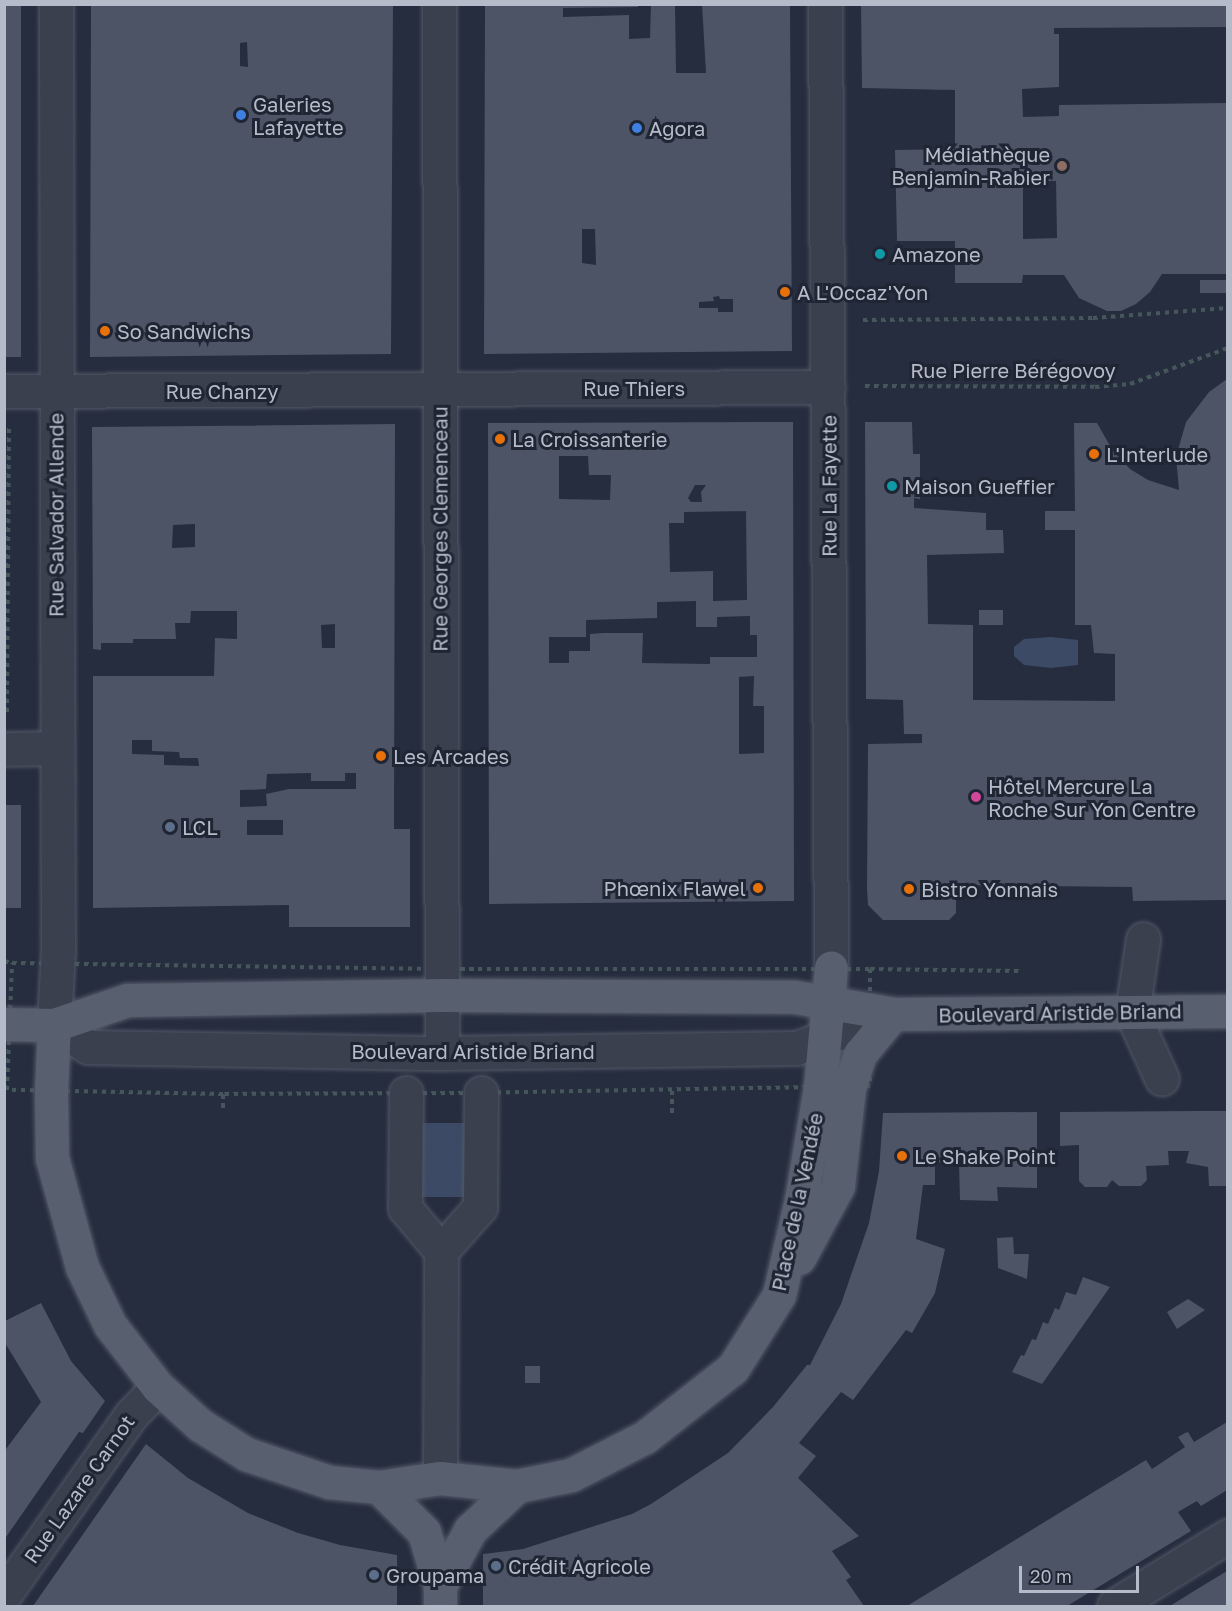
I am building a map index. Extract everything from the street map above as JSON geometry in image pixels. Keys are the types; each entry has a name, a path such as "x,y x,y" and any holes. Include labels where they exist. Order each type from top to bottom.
{"main road":[{"name":"Place de la Vendée","path":"54,1025 51,1090 52,1158 82,1267 110,1325 158,1387 200,1425 246,1454 329,1482 379,1487 440,1478 517,1486 571,1474 654,1430 733,1368 779,1295 801,1200 820,1088 831,968"},
{"name":"Boulevard Aristide Briand","path":"4,1024 54,1025 128,1000 441,995 795,997 893,1014 1227,1011"},
{"path":"779,1295 838,1186 849,1088 860,1054 893,1014"},
{"path":"440,1596 470,1530 517,1486"},
{"path":"379,1487 424,1532 440,1596"}],"street":[{"name":"Rue Salvador Allende","path":"54,1025 58,950 56,4"},
{"name":"Rue Georges Clemenceau","path":"439,4 442,1053"},
{"name":"Rue La Fayette","path":"825,4 831,968"},
{"name":"Rue Thiers","path":"440,389 828,387"},
{"name":"Rue Chanzy","path":"7,404 56,392 440,389"},
{"path":"5,749 57,748"},
{"path":"1143,939 1132,1013 1162,1078"},
{"name":"Boulevard Aristide Briand","path":"54,1025 88,1047 442,1053 796,1048 893,1014"},
{"path":"406,1093 405,1208 441,1251 440,1478"},
{"path":"441,1251 480,1207 481,1093"},
{"name":"Rue Lazare Carnot","path":"4,1595 130,1414 158,1387"},
{"path":"1114,1606 1227,1536"}],"path":[{"path":"828,345 863,319 1093,318 1227,308"},
{"name":"Rue Pierre Bérégovoy","path":"828,387 1095,387 1130,384 1227,348"},
{"path":"5,749 7,404"},
{"path":"4,961 12,963"},
{"path":"870,969 1022,971"},
{"path":"672,1091 672,1113"},
{"path":"223,1094 224,1108"}],"water":[{"path":"1051,637 1078,640 1078,665 1051,668 1024,665 1014,656 1014,647 1024,639"},
{"path":"420,1123 466,1123 466,1197 420,1197"}],"building":[{"path":"4,4 21,4 21,357 4,357"},
{"name":"Galeries Lafayette","path":"91,4 393,4 391,354 90,357","holes":["247,42 248,67 240,66 240,43"]},
{"path":"651,4 675,4 676,73 706,73 702,4 790,4 792,351 484,354 485,5 638,5 638,7 563,8 563,17 629,15 629,39 650,38","holes":["582,229 595,229 596,265 582,263","719,296 720,299 733,299 733,312 718,312 718,308 699,308 699,302 714,301 713,297"]},
{"name":"Médiathèque Benjamin-Rabier","path":"861,4 1227,4 1227,27 1054,28 1054,34 1059,34 1059,87 1022,89 1023,117 1059,116 1059,105 1227,103 1227,274 1162,274 1150,292 1136,304 1121,311 1107,311 1079,298 1064,275 1023,275 1022,283 955,283 955,241 897,241 895,150 955,149 955,90 862,88","holes":["1023,181 1056,181 1057,238 1023,239"]},
{"path":"1200,280 1227,280 1227,293 1200,293"},
{"path":"1227,379 1227,900 1133,901 1132,887 956,885 956,913 949,920 883,920 868,905 868,744 922,743 922,734 904,734 903,700 866,699 865,422 912,422 913,454 920,454 920,499 914,498 914,508 986,513 986,530 1003,530 1004,553 927,555 928,624 973,625 973,700 1115,701 1115,654 1094,653 1091,625 1075,625 1075,530 1045,530 1045,511 1075,511 1074,423 1097,423 1113,451 1130,469 1148,480 1179,490 1176,457 1186,422 1209,392"},
{"path":"793,422 794,901 489,904 488,423","holes":["559,456 588,456 589,475 611,475 610,500 559,499","695,485 706,485 701,492 702,502 691,502 688,498","746,511 747,600 713,601 713,571 670,572 669,523 684,523 684,512","696,601 696,627 717,627 717,617 750,616 750,635 757,635 757,657 710,657 710,664 642,663 643,633 603,633 590,634 590,651 569,651 569,663 549,663 549,637 586,637 586,620 657,618 657,602","754,676 753,706 764,706 764,753 739,754 739,677"]},
{"path":"395,424 394,829 410,829 410,927 289,927 289,905 93,908 93,676 214,676 215,638 237,639 237,611 191,611 190,623 175,623 176,639 133,639 133,643 101,643 101,650 93,649 92,427","holes":["195,524 195,547 172,548 173,525","335,624 335,648 322,648 321,625","132,740 152,740 152,751 179,752 180,758 198,758 199,766 164,765 164,755 132,754","311,773 311,781 345,781 345,773 356,773 356,789 289,789 266,794 267,806 240,807 240,790 266,789 267,774","247,820 283,820 283,835 247,835"]},
{"path":"979,610 1003,610 1003,625 979,625"},
{"path":"4,805 21,805 21,908 4,908"},
{"path":"1227,1111 1227,1186 1209,1186 1208,1167 1186,1163 1189,1151 1168,1151 1169,1165 1146,1166 1147,1180 1141,1186 1119,1186 1112,1180 1107,1187 1085,1187 1079,1181 1079,1145 1060,1146 1060,1112"},
{"path":"1037,1112 1037,1188 997,1187 998,1201 960,1200 959,1163 935,1162 935,1185 923,1185 916,1239 945,1249 935,1293 912,1333 906,1330 853,1400 841,1392 799,1443 816,1456 798,1478 859,1536 832,1551 851,1577 846,1580 864,1606 483,1606 483,1554 523,1549 632,1514 651,1504 728,1453 773,1407 807,1365 810,1365 841,1304 869,1223 879,1171 883,1113"},
{"path":"1013,1237 1014,1254 1029,1254 1027,1279 998,1268 997,1238"},
{"path":"1083,1277 1110,1287 1042,1384 1012,1372 1021,1355 1024,1356 1032,1339 1036,1340 1043,1322 1048,1324 1055,1308 1059,1310 1066,1292 1076,1295"},
{"path":"1188,1299 1205,1310 1177,1329 1167,1312"},
{"path":"41,1303 71,1361 105,1401 83,1433 79,1432 4,1540 4,1448 6,1449 41,1402 5,1343 5,1321"},
{"path":"525,1366 540,1366 540,1383 525,1383"},
{"path":"1227,1422 1227,1490 1201,1506 1197,1501 1178,1512 1191,1531 1067,1606 907,1606 1146,1460 1152,1469 1185,1447 1178,1437 1188,1432 1194,1442"},
{"path":"146,1444 188,1478 248,1513 298,1533 340,1545 397,1555 397,1606 33,1606"},
{"path":"1227,1571 1227,1606 1170,1606 1194,1591"}],"place":[{"name":"Galeries Lafayette","path":"241,115"},
{"name":"Agora","path":"637,128"},
{"name":"Médiathèque Benjamin-Rabier","path":"1062,166"},
{"name":"Amazone","path":"880,254"},
{"name":"A L'Occaz'Yon","path":"785,292"},
{"name":"So Sandwichs","path":"105,331"},
{"name":"La Croissanterie","path":"500,439"},
{"name":"L'Interlude","path":"1094,454"},
{"name":"Maison Gueffier","path":"892,486"},
{"name":"Les Arcades","path":"381,756"},
{"name":"Hôtel Mercure La Roche Sur Yon Centre","path":"976,797"},
{"name":"LCL","path":"170,827"},
{"name":"Phœnix Flawel","path":"758,888"},
{"name":"Bistro Yonnais","path":"909,889"},
{"name":"Le Shake Point","path":"902,1156"},
{"name":"Crédit Agricole","path":"496,1566"},
{"name":"Groupama","path":"374,1575"}]}
